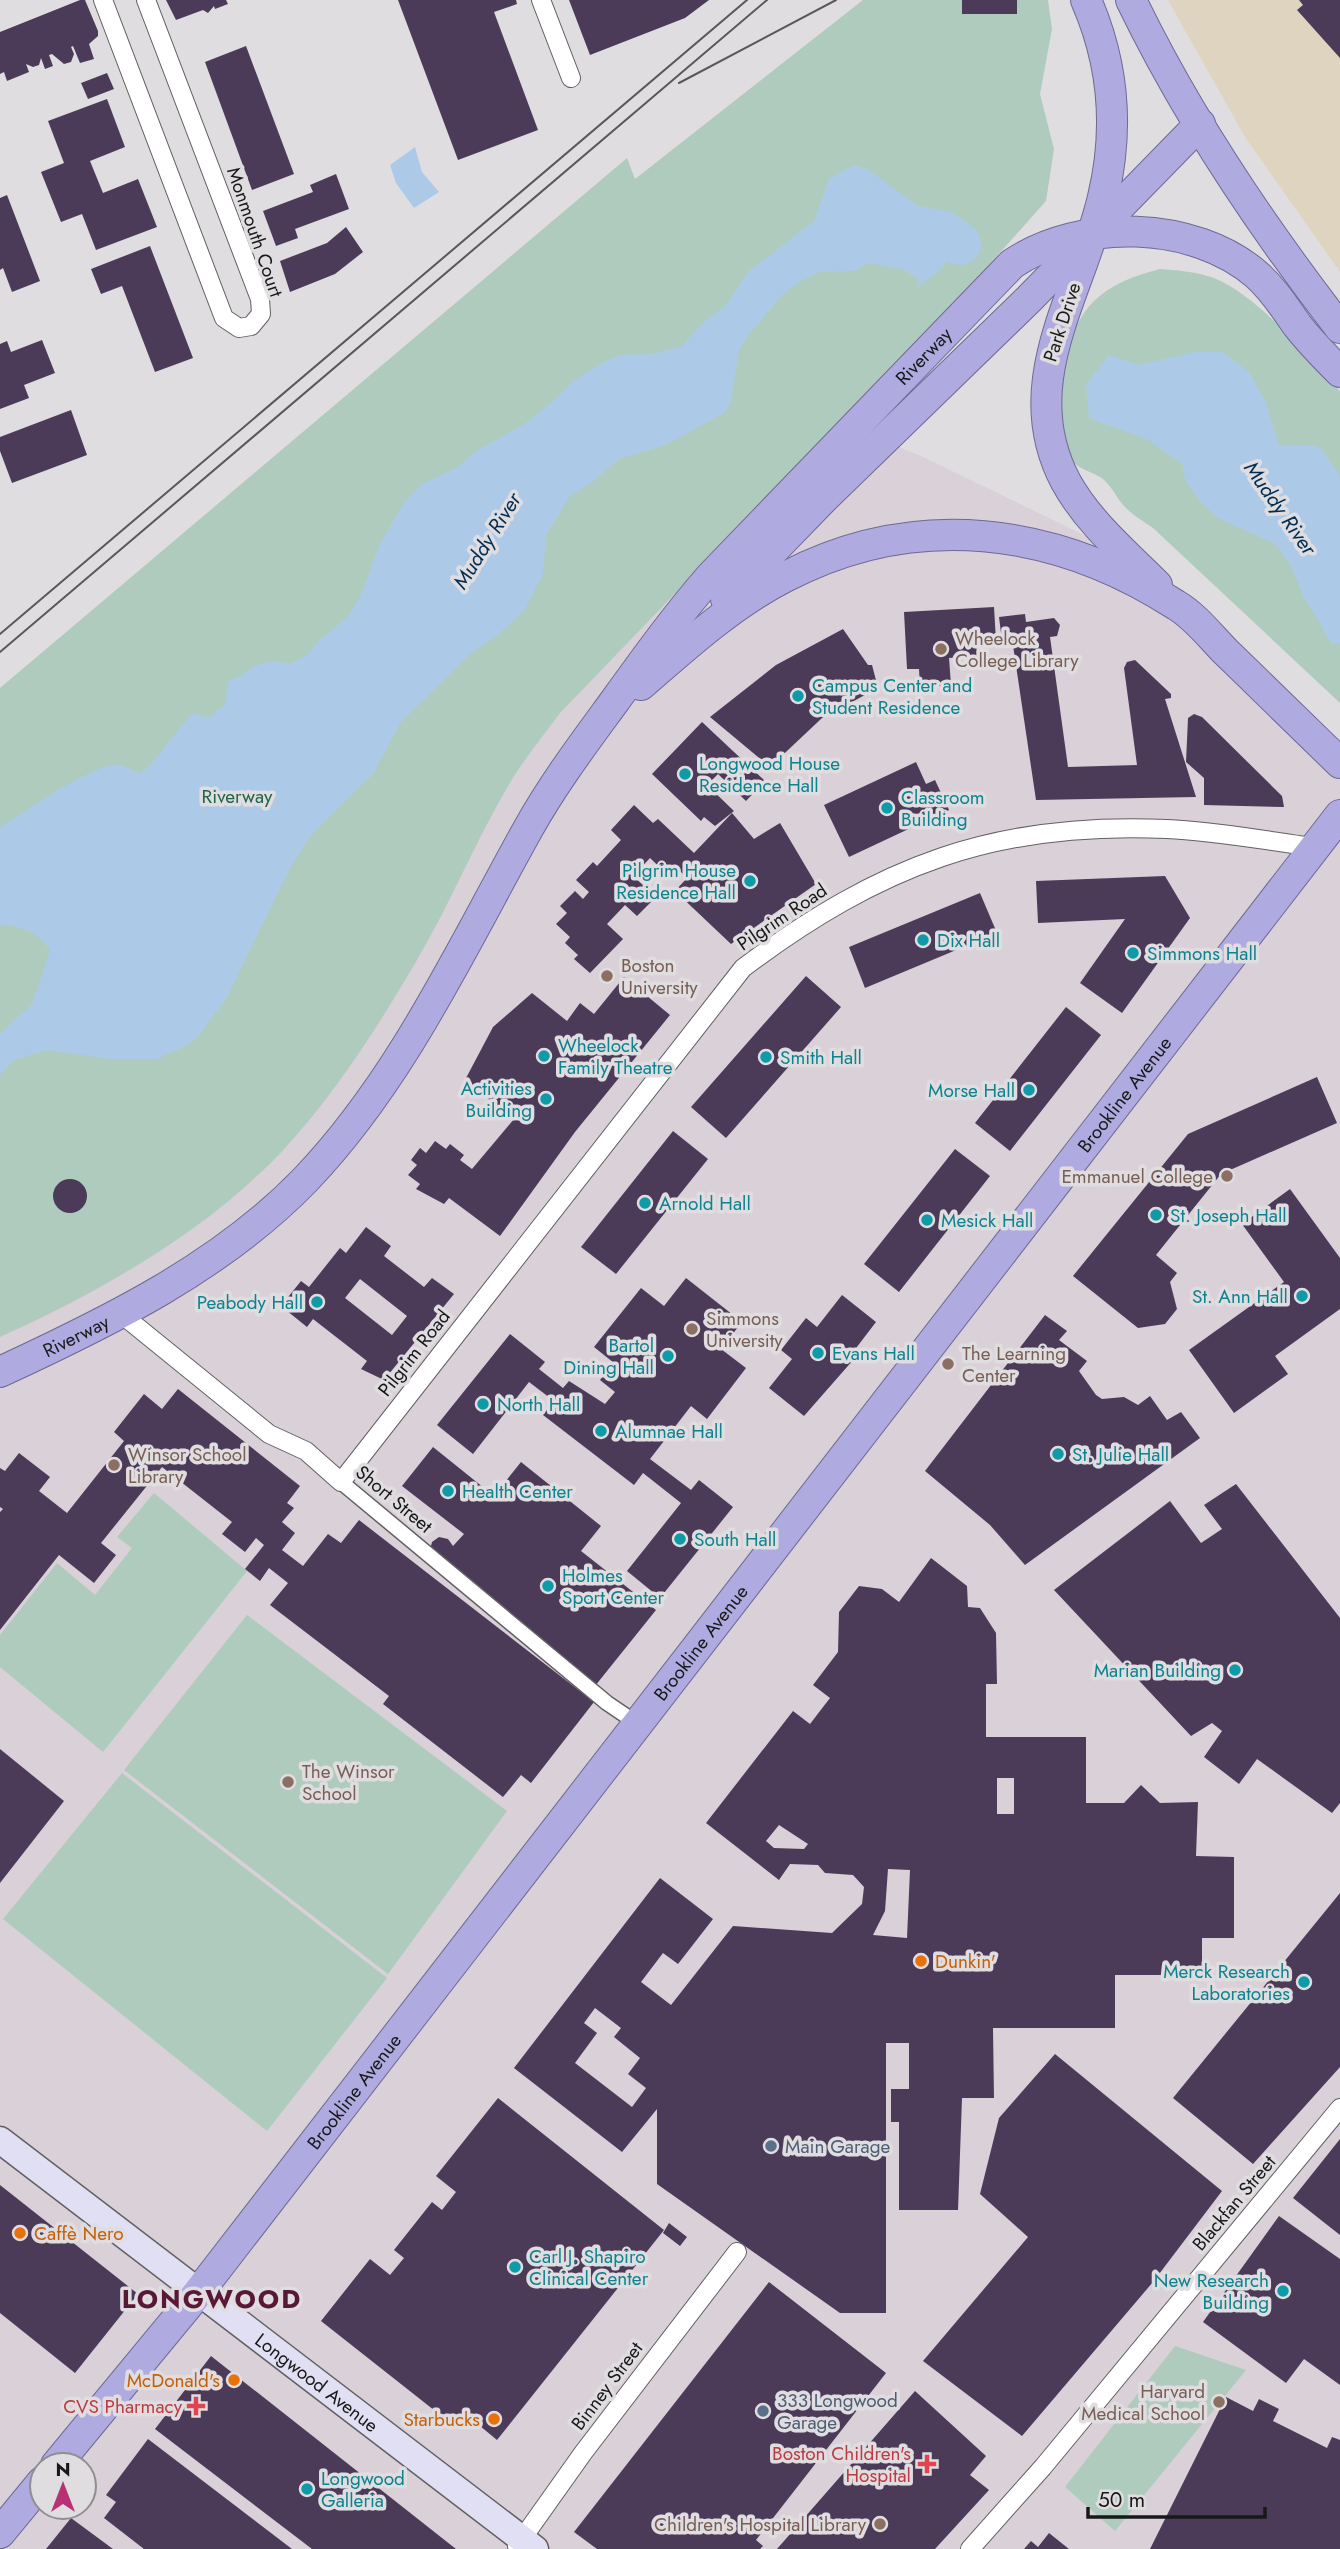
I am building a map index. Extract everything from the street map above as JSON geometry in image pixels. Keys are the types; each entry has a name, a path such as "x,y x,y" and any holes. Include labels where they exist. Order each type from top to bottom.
{"highway":[{"name":"Park Drive","path":"1086,0 1107,62 1112,118 1107,176 1092,234 1047,367 1046,406 1050,440 1063,474 1079,502 1178,606"},
{"path":"1131,0 1200,124 1273,238 1340,328"},
{"path":"666,663 822,500 925,403 1200,124"},
{"name":"Riverway","path":"0,1372 120,1313 202,1264 251,1229 303,1182 335,1145 384,1078 427,1011 542,803 669,626 711,576 991,282 1012,264 1036,249 1092,234 1157,234 1196,243 1231,257 1261,277 1309,340 1340,372"},
{"name":"Riverway","path":"584,742 666,663 737,608 784,577 839,553 908,538 968,534 1037,542 1092,561 1178,606 1340,763"},
{"name":"Brookline Avenue","path":"68,2451 198,2294 1340,815"},
{"path":"0,2533 28,2499"}],"main road":[{"name":"Longwood Avenue","path":"0,2140 524,2546"}],"street":[{"name":"Monmouth Court","path":"103,0 224,318 239,328 251,326 261,314 260,299 146,0"},
{"path":"541,0 571,78"},
{"name":"Pilgrim Road","path":"341,1482 743,968 801,925 872,884 957,851 1031,834 1168,828 1315,847"},
{"name":"Short Street","path":"120,1313 269,1434 306,1451 607,1703 638,1724"},
{"name":"Blackfan Street","path":"970,2549 1043,2468 1340,2108"},
{"name":"Binney Street","path":"524,2546 583,2453 737,2252"}],"shaded area":[{"path":"1168,0 1340,0 1340,272 1245,137"},
{"path":"800,407 919,455 1084,535 1178,606 1340,763 1340,2549 0,2549 0,876"}],"green space":[{"name":"Riverway","path":"863,0 1048,0 1052,29 1040,94 1054,149 1046,201 955,303 560,713 521,765 503,795 430,937 388,1009 340,1080 286,1147 223,1205 152,1256 77,1300 0,1337 0,688 627,158 635,179"},
{"path":"1160,269 1214,278 1249,299 1282,328 1340,391 1340,703 1153,528 1127,509 1104,480 1072,460 1065,443 1060,401 1066,356 1073,335 1082,317 1100,296 1124,281"},
{"path":"154,1493 247,1571 103,1752 0,1667 0,1635 57,1563 95,1595 132,1548 117,1537"},
{"path":"247,1615 507,1811 388,1974 124,1770"},
{"path":"122,1773 387,1978 267,2131 3,1919"},
{"path":"1175,2346 1246,2370 1115,2531 1065,2487"}],"water":[{"path":"415,147 422,172 439,192 414,208 396,183 390,165"},
{"path":"854,165 867,169 950,229 954,252 937,273 917,287 919,279 902,269 869,263 854,271 819,272 798,283 783,294 745,339 739,351 730,404 724,413 665,445 619,459 591,483 570,496 546,535 543,574 524,611 499,634 469,655 401,722 373,774 310,836 288,872 227,997 200,1034 189,1044 157,1059 110,1059 47,1050 14,1060 0,1075 0,1033 32,1004 50,951 35,934 14,926 0,925 0,827 94,771 120,765 140,774 193,713 208,718 225,705 228,681 263,663 290,664 309,654 315,644 347,617 360,597 380,544 403,504 420,485 459,466 476,451 526,423 573,381 604,362 619,355 652,354 682,346 701,324 726,305 749,271 814,221 829,179"},
{"path":"1195,352 1222,352 1249,372 1266,402 1278,443 1283,446 1315,445 1321,449 1340,477 1340,643 1332,644 1303,595 1290,563 1273,543 1218,518 1203,505 1185,480 1183,465 1149,440 1089,418 1086,385 1109,355 1138,365"}],"building":[{"path":"85,0 98,31 98,36 89,44 94,59 80,63 73,46 71,62 64,64 52,54 49,55 53,66 45,69 41,58 39,65 33,67 26,64 29,72 7,81 4,72 0,74 0,32"},
{"path":"166,0 226,0 228,4 215,9 214,6 208,13 203,10 176,20"},
{"path":"398,0 516,0 517,4 494,12 538,130 458,160"},
{"path":"569,0 709,0 685,18 590,55"},
{"path":"962,0 1017,0 1017,14 962,14"},
{"path":"1299,0 1340,0 1340,58 1297,10 1303,5"},
{"path":"246,46 294,174 252,190 205,62"},
{"path":"107,73 114,89 88,99 81,83"},
{"path":"107,99 125,147 90,161 103,193 138,179 157,227 96,250 82,214 61,222 41,172 64,163 48,121"},
{"path":"336,174 349,209 295,229 298,238 276,246 263,211 313,192 310,185"},
{"path":"7,195 40,281 12,292 3,268 0,270 0,198"},
{"path":"346,227 363,252 335,274 290,292 280,261 327,243"},
{"path":"150,246 193,358 155,372 122,286 101,294 91,269"},
{"path":"42,340 55,373 24,385 29,398 0,409 0,344 7,341 11,352"},
{"path":"71,410 87,455 12,483 0,451 0,437"},
{"name":"Wheelock College Library","path":"994,607 996,641 976,642 977,656 949,658 951,685 920,687 919,669 907,669 904,612"},
{"path":"1025,614 1026,622 1054,618 1060,625 1057,636 1050,637 1068,767 1137,765 1124,668 1127,662 1135,660 1171,694 1171,698 1165,699 1196,797 1036,800 1011,632 1001,633 999,617"},
{"name":"Campus Center and Student Residence","path":"843,629 868,665 872,665 878,688 822,718 770,767 710,717 776,665"},
{"path":"1194,714 1202,717 1282,796 1284,807 1204,805 1204,778 1186,762 1188,718"},
{"name":"Longwood House Residence Hall","path":"702,722 765,781 746,801 718,774 707,785 734,811 715,826 704,817 701,821 652,774"},
{"name":"Classroom Building","path":"916,762 926,784 935,780 949,810 849,857 824,805"},
{"path":"634,805 653,823 658,819 694,853 732,813 754,839 780,823 816,884 731,944 675,891 687,878 676,867 668,875 650,858 633,876 656,897 637,916 625,905 607,924 623,939 590,973 574,959 578,955 565,943 570,937 556,924 567,913 560,906 575,891 583,899 589,892 576,880 593,862 597,866 621,840 611,830"},
{"name":"Simmons Hall","path":"1165,876 1190,918 1122,1013 1080,983 1125,919 1038,923 1036,881"},
{"name":"Dix Hall","path":"980,893 997,933 865,988 849,947"},
{"name":"Smith Hall","path":"806,976 841,1007 726,1138 691,1107"},
{"name":"Activities Building","path":"624,977 670,1015 575,1132 500,1236 449,1198 444,1204 416,1189 420,1184 408,1175 417,1165 411,1160 420,1148 426,1153 435,1141 446,1149 450,1144 464,1155 460,1160 472,1169 514,1119 465,1080 493,1027 532,993 567,1021 580,1003 594,1014"},
{"name":"Morse Hall","path":"1066,1007 1101,1035 1010,1151 975,1123"},
{"name":"St. Joseph Hall","path":"1317,1077 1337,1123 1221,1174 1156,1255 1177,1273 1170,1282 1177,1309 1165,1324 1138,1328 1073,1276 1188,1134"},
{"name":"Arnold Hall","path":"673,1131 708,1159 616,1274 581,1247"},
{"name":"Mesick Hall","path":"955,1149 990,1176 899,1292 864,1264"},
{"path":"70,1179 82,1184 87,1196 82,1208 70,1213 58,1208 53,1196 58,1184"},
{"name":"St. Ann Hall","path":"1290,1189 1340,1258 1340,1309 1275,1356 1288,1374 1234,1413 1189,1350 1284,1282 1242,1224"},
{"name":"Peabody Hall","path":"366,1227 391,1246 384,1256 424,1287 432,1278 454,1294 384,1380 361,1369 367,1361 313,1319 307,1327 281,1306 301,1281 309,1287 340,1248 346,1253","holes":["360,1279 407,1316 392,1335 345,1298"]},
{"path":"686,1278 742,1322 721,1349 746,1368 707,1419 691,1406 650,1459 691,1490 699,1480 733,1507 660,1598 627,1571 681,1503 643,1473 634,1485 543,1415 554,1401 529,1382 473,1454 437,1425 510,1334 545,1362 539,1369 563,1388 569,1381 605,1404 615,1392 600,1380 614,1363 594,1347 641,1288 664,1306"},
{"name":"Evans Hall","path":"842,1295 876,1322 850,1356 854,1359 804,1416 769,1388 792,1359 781,1350 806,1318 817,1327"},
{"name":"St. Julie Hall","path":"1045,1315 1067,1331 1059,1340 1087,1361 1079,1371 1096,1395 1102,1399 1124,1397 1138,1405 1150,1396 1167,1420 1181,1412 1200,1438 1025,1565 990,1525 925,1471"},
{"path":"178,1389 300,1486 287,1503 294,1508 282,1522 295,1533 282,1550 303,1566 328,1534 341,1543 359,1520 594,1702 531,1783 521,1775 503,1797 383,1704 389,1696 270,1605 288,1583 269,1568 260,1581 245,1569 264,1545 256,1538 245,1552 222,1534 232,1522 162,1467 101,1543 116,1555 94,1583 59,1555 0,1630 0,1512 3,1509 0,1507 0,1468 5,1471 19,1453 50,1477 39,1491 67,1513 124,1441 114,1432 144,1394 162,1409"},
{"name":"Holmes Sport Center","path":"433,1447 494,1496 521,1462 601,1526 581,1551 656,1610 595,1686 430,1550 432,1542 439,1537 448,1539 453,1546 464,1534 402,1486"},
{"name":"Marian Building","path":"1236,1484 1340,1618 1340,1803 1332,1813 1257,1759 1239,1784 1204,1757 1222,1731 1212,1723 1191,1736 1054,1590 1170,1501 1201,1543 1222,1529 1204,1505"},
{"path":"931,1558 967,1586 968,1607 980,1608 996,1633 997,1684 986,1684 986,1737 1086,1737 1086,1803 1124,1803 1141,1785 1160,1803 1198,1802 1196,1856 1234,1857 1234,1938 1202,1938 1202,1975 1115,1975 1115,2028 993,2028 994,2098 962,2098 958,2210 899,2210 899,2122 891,2122 891,2089 909,2089 909,2043 886,2043 886,2313 840,2313 657,2184 657,2109 622,2152 514,2068 660,1878 713,1919 678,1964 663,1953 641,1982 671,2005 733,1926 832,1933 862,1904 864,1887 853,1875 825,1873 818,1865 790,1864 779,1880 706,1823 793,1711 810,1724 830,1698 813,1685 838,1652 839,1612 859,1586 882,1589 899,1602","holes":["997,1778 1014,1778 1014,1814 997,1814","779,1825 808,1844 804,1849 774,1848 766,1841","888,1869 910,1870 907,1938 873,1935 885,1911","595,2008 621,2028 614,2037 640,2058 628,2074 646,2088 632,2107 575,2063 597,2033 584,2023"]},
{"path":"0,1749 64,1801 0,1883"},
{"name":"Merck Research Laboratories","path":"1340,1893 1340,2067 1253,2164 1173,2098"},
{"path":"1055,2054 1222,2191 1153,2282 1022,2436 923,2361 1028,2237 980,2194 999,2118"},
{"name":"Carl J. Shapiro Clinical Center","path":"498,2098 664,2230 497,2440 468,2416 458,2429 321,2321 370,2259 390,2275 404,2258 394,2250 432,2202 442,2210 456,2192 436,2176"},
{"path":"1340,2139 1340,2235 1293,2198"},
{"path":"0,2185 138,2294 75,2373 0,2313"},
{"name":"New Research Building","path":"1279,2216 1340,2259 1340,2385 1304,2359 1286,2383 1203,2322"},
{"path":"669,2223 687,2237 680,2246 663,2233"},
{"name":"333 Longwood Garage","path":"769,2282 886,2373 756,2540 763,2546 760,2549 597,2549 574,2532"},
{"name":"Longwood Galleria","path":"211,2356 456,2549 312,2549 155,2429"},
{"path":"915,2391 986,2456 970,2475 989,2490 935,2549 777,2549"},
{"path":"1226,2397 1253,2411 1259,2399 1279,2409 1273,2421 1327,2448 1332,2437 1340,2440 1340,2549 1150,2549"},
{"name":"Longwood Galleria","path":"148,2439 292,2549 144,2549 104,2518 116,2502 106,2495"},
{"path":"69,2521 75,2521 113,2549 46,2549"},
{"path":"1049,2533 1069,2549 1024,2549 1031,2541 1038,2547"}],"waterway":[{"name":"Muddy River","path":"897,224 944,232 960,244"}],"tram line":[{"path":"0,634 747,0"},
{"path":"0,652 767,0"},
{"path":"679,83 836,0"}],"place":[{"name":"Wheelock College Library","path":"941,649"},
{"name":"Campus Center and Student Residence","path":"798,696"},
{"name":"Longwood House Residence Hall","path":"685,774"},
{"name":"Classroom Building","path":"887,808"},
{"name":"Pilgrim House Residence Hall","path":"750,881"},
{"name":"Dix Hall","path":"923,940"},
{"name":"Simmons Hall","path":"1133,953"},
{"name":"Boston University","path":"607,976"},
{"name":"Wheelock Family Theatre","path":"544,1056"},
{"name":"Smith Hall","path":"766,1057"},
{"name":"Morse Hall","path":"1029,1090"},
{"name":"Activities Building","path":"546,1099"},
{"name":"Emmanuel College","path":"1227,1176"},
{"name":"Arnold Hall","path":"645,1203"},
{"name":"St. Joseph Hall","path":"1156,1215"},
{"name":"Mesick Hall","path":"927,1220"},
{"name":"St. Ann Hall","path":"1302,1296"},
{"name":"Peabody Hall","path":"317,1302"},
{"name":"Simmons University","path":"692,1329"},
{"name":"Evans Hall","path":"818,1353"},
{"name":"Bartol Dining Hall","path":"668,1356"},
{"name":"The Learning Center","path":"948,1364"},
{"name":"North Hall","path":"483,1404"},
{"name":"Alumnae Hall","path":"601,1431"},
{"name":"St. Julie Hall","path":"1058,1454"},
{"name":"Winsor School Library","path":"114,1465"},
{"name":"Health Center","path":"448,1491"},
{"name":"South Hall","path":"680,1539"},
{"name":"Holmes Sport Center","path":"548,1586"},
{"name":"Marian Building","path":"1235,1670"},
{"name":"The Winsor School","path":"288,1782"},
{"name":"Dunkin'","path":"921,1961"},
{"name":"Merck Research Laboratories","path":"1304,1982"},
{"name":"Main Garage","path":"771,2146"},
{"name":"Caffè Nero","path":"20,2233"},
{"name":"Carl J. Shapiro Clinical Center","path":"515,2267"},
{"name":"New Research Building","path":"1283,2291"},
{"name":"McDonald's","path":"234,2380"},
{"name":"Harvard Medical School","path":"1219,2402"},
{"name":"CVS Pharmacy","path":"196,2406"},
{"name":"333 Longwood Garage","path":"763,2411"},
{"name":"Starbucks","path":"494,2419"},
{"name":"Boston Children's Hospital","path":"927,2464"},
{"name":"Longwood Galleria","path":"307,2489"},
{"name":"Children's Hospital Library","path":"880,2524"}],"district":[{"name":"LONGWOOD","path":"212,2299"}]}
